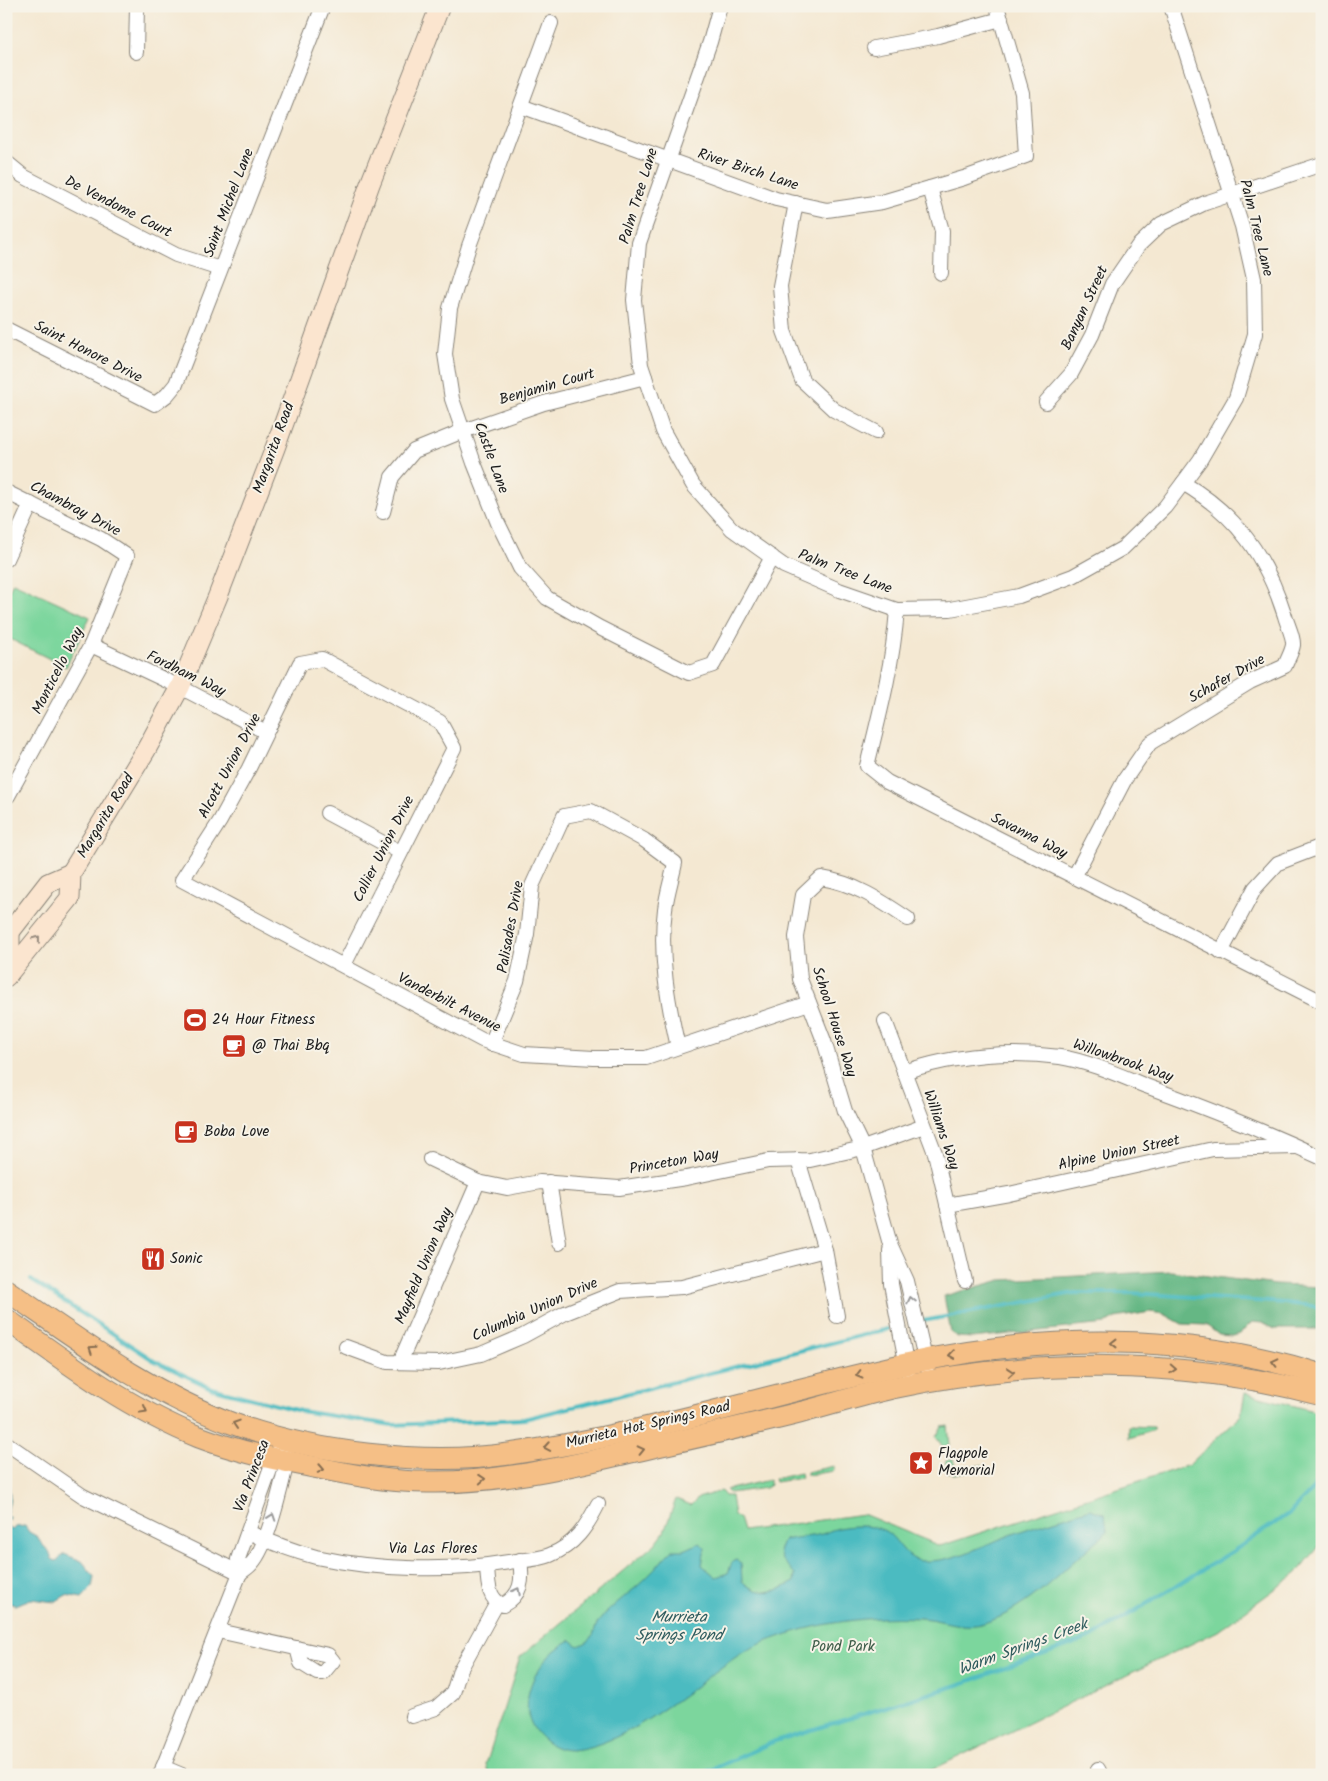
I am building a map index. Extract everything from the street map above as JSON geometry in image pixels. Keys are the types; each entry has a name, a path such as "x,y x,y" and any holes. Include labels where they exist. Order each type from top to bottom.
{"main road":[{"name":"Margarita Road","path":"6,977 70,898 71,873 141,758 180,687 218,596 275,448 370,184 440,6"},
{"name":"Margarita Road","path":"8,935 48,883 71,873"},
{"path":"6,955 10,950 8,935"},
{"name":"Murrieta Hot Springs Road","path":"6,1290 128,1374 175,1400 232,1424 282,1438 354,1451 418,1458 507,1454 602,1436 916,1362 1012,1347 1080,1343 1150,1343 1204,1349 1259,1359 1322,1375"},
{"name":"Murrieta Hot Springs Road","path":"6,1319 102,1385 159,1418 200,1437 280,1461 384,1480 434,1482 509,1478 678,1441 921,1384 994,1374 1084,1366 1132,1367 1231,1375 1322,1395"}],"street":[{"path":"136,52 137,6"},
{"name":"Saint Michel Lane","path":"155,404 167,396 176,384 323,6"},
{"name":"Palm Tree Lane","path":"720,6 710,42 639,243 634,300 641,365 663,431 693,485 732,529 784,566 839,590 897,610 950,608 1019,596 1073,576 1123,548 1164,507 1183,483 1200,460 1236,398 1255,334 1254,279 1232,193 1171,6"},
{"path":"874,48 938,36 999,13"},
{"name":"River Birch Lane","path":"521,106 776,199 828,210 882,202 1026,156 1022,93 999,13"},
{"name":"Castle Lane","path":"551,23 469,246 450,308 445,354 452,399 498,523 520,568 547,598 600,628 689,673 713,665 772,557"},
{"name":"De Vendome Court","path":"6,162 23,176 176,255 220,269"},
{"name":"Banyan Street","path":"1046,402 1071,374 1092,335 1112,284 1138,246 1161,224 1204,203 1322,164"},
{"path":"930,188 942,231 941,273"},
{"path":"796,203 780,286 784,330 802,380 834,410 876,432"},
{"name":"Saint Honore Drive","path":"6,328 155,404"},
{"name":"Benjamin Court","path":"383,512 392,477 414,451 463,431 544,403 645,377"},
{"name":"Schafer Drive","path":"1074,877 1125,779 1150,743 1250,682 1285,666 1293,644 1283,609 1264,566 1239,526 1206,497 1183,483"},
{"name":"Chambray Drive","path":"6,492 101,539 127,556"},
{"path":"6,558 31,504"},
{"name":"Monticello Way","path":"7,795 91,645 127,556"},
{"name":"Savanna Way","path":"897,610 894,648 886,690 867,766 887,782 1322,1002"},
{"name":"Fordham Way","path":"91,645 180,687 266,732"},
{"name":"Alcott Union Drive","path":"182,880 220,821 300,663 322,659 440,722 454,748"},
{"name":"Collier Union Drive","path":"344,966 454,748"},
{"name":"Palisades Drive","path":"492,1044 517,981 527,934 532,886 564,816 591,811 644,840 675,863 665,908 663,944 668,1003 678,1048"},
{"path":"327,813 400,852"},
{"path":"1221,952 1255,888 1278,863 1322,846"},
{"name":"School House Way","path":"908,919 869,894 842,881 821,878 804,895 796,937 800,979 824,1041 846,1111 863,1148 890,1244 907,1281 916,1362 921,1384"},
{"name":"Vanderbilt Avenue","path":"182,880 492,1044 524,1054 594,1058 646,1058 809,1003"},
{"name":"Williams Way","path":"885,1021 935,1154 965,1281"},
{"name":"Willowbrook Way","path":"904,1072 937,1061 994,1053 1062,1057 1113,1073 1232,1118 1322,1158"},
{"name":"Princeton Way","path":"430,1159 478,1182 507,1188 549,1182 619,1188 686,1178 768,1161 798,1160 863,1148 924,1126"},
{"name":"Alpine Union Street","path":"947,1205 1009,1194 1213,1149 1299,1147"},
{"path":"798,1160 825,1250 837,1316"},
{"name":"Mayfield Union Way","path":"400,1362 478,1182"},
{"path":"549,1182 559,1243"},
{"name":"School House Way","path":"890,1244 891,1284 916,1362 921,1384"},
{"name":"Columbia Union Drive","path":"346,1347 387,1362 439,1363 481,1354 523,1336 565,1313 620,1291 682,1287 825,1250"},
{"name":"Via Princesa","path":"240,1573 253,1562 274,1513 282,1438"},
{"path":"6,1443 83,1496 240,1573"},
{"name":"Via Princesa","path":"161,1771 240,1573 238,1559 248,1532 280,1461"},
{"name":"Via Las Flores","path":"248,1532 315,1556 344,1562 374,1566 487,1566 549,1556 570,1543 588,1524 598,1504"},
{"path":"487,1566 491,1594 497,1603 504,1605 519,1593 522,1573 520,1560"},
{"path":"412,1716 436,1708 453,1692 460,1670 497,1603"},
{"path":"218,1631 297,1648"},
{"path":"161,1771 182,1775"}],"green space":[{"path":"13,582 90,617 66,667 6,637 6,596"},
{"path":"1171,1271 1276,1285 1322,1287 1322,1329 1275,1329 1262,1323 1252,1322 1240,1334 1233,1336 1219,1335 1206,1325 1182,1324 1164,1314 1150,1312 1115,1318 1105,1324 972,1338 958,1337 951,1333 944,1296 1001,1280"},
{"name":"Pond Park","path":"1245,1393 1322,1413 1322,1543 1297,1573 1218,1631 921,1775 486,1775 488,1773 486,1765 520,1657 655,1544 664,1532 676,1499 691,1505 698,1498 721,1491 725,1496 731,1496 734,1515 739,1518 743,1531 863,1514 940,1546 1189,1465 1241,1415"},
{"path":"948,1426 950,1446 943,1447 936,1437 942,1427"},
{"path":"1129,1426 1154,1427 1154,1430 1129,1438"},
{"path":"953,1459 955,1468 983,1465 983,1468 954,1474 945,1471 946,1461"},
{"path":"834,1466 834,1471 807,1475 807,1472"},
{"path":"800,1473 801,1478 775,1482 774,1479"},
{"path":"769,1480 770,1485 766,1488 729,1493 726,1490"}],"water":[{"path":"6,1477 10,1496 6,1514"},
{"name":"Murrieta Springs Pond","path":"1090,1509 1105,1514 1107,1531 1103,1536 1047,1585 1017,1608 984,1623 960,1625 928,1619 898,1617 852,1620 806,1629 762,1643 742,1653 660,1712 614,1738 592,1746 567,1750 552,1746 533,1727 528,1713 528,1699 531,1685 547,1658 571,1640 578,1646 589,1641 599,1621 642,1582 672,1550 684,1550 700,1543 705,1548 702,1565 716,1577 728,1573 732,1562 736,1560 741,1563 742,1581 754,1589 767,1592 781,1589 794,1582 795,1574 782,1560 779,1551 784,1540 823,1534 844,1527 873,1527 885,1531 911,1557 917,1560 934,1561 964,1554 1025,1530"},
{"path":"6,1525 12,1530 15,1527 25,1526 29,1532 38,1537 52,1559 56,1561 64,1554 82,1561 94,1576 92,1588 82,1598 66,1595 55,1602 31,1599 15,1605 6,1602"}],"waterway":[{"path":"31,1280 153,1360 211,1388 300,1411 392,1425 524,1419 888,1329"},
{"path":"923,1321 1074,1293 1132,1293 1322,1307"},
{"name":"Warm Springs Creek","path":"700,1775 775,1741 958,1685 1092,1637 1235,1550 1291,1512 1322,1479"}],"place":[{"name":"24 Hour Fitness","path":"195,1020"},
{"name":"@ Thai Bbq","path":"234,1046"},
{"name":"Boba Love","path":"186,1132"},
{"name":"Sonic","path":"153,1259"},
{"name":"Flagpole Memorial","path":"921,1463"}]}
